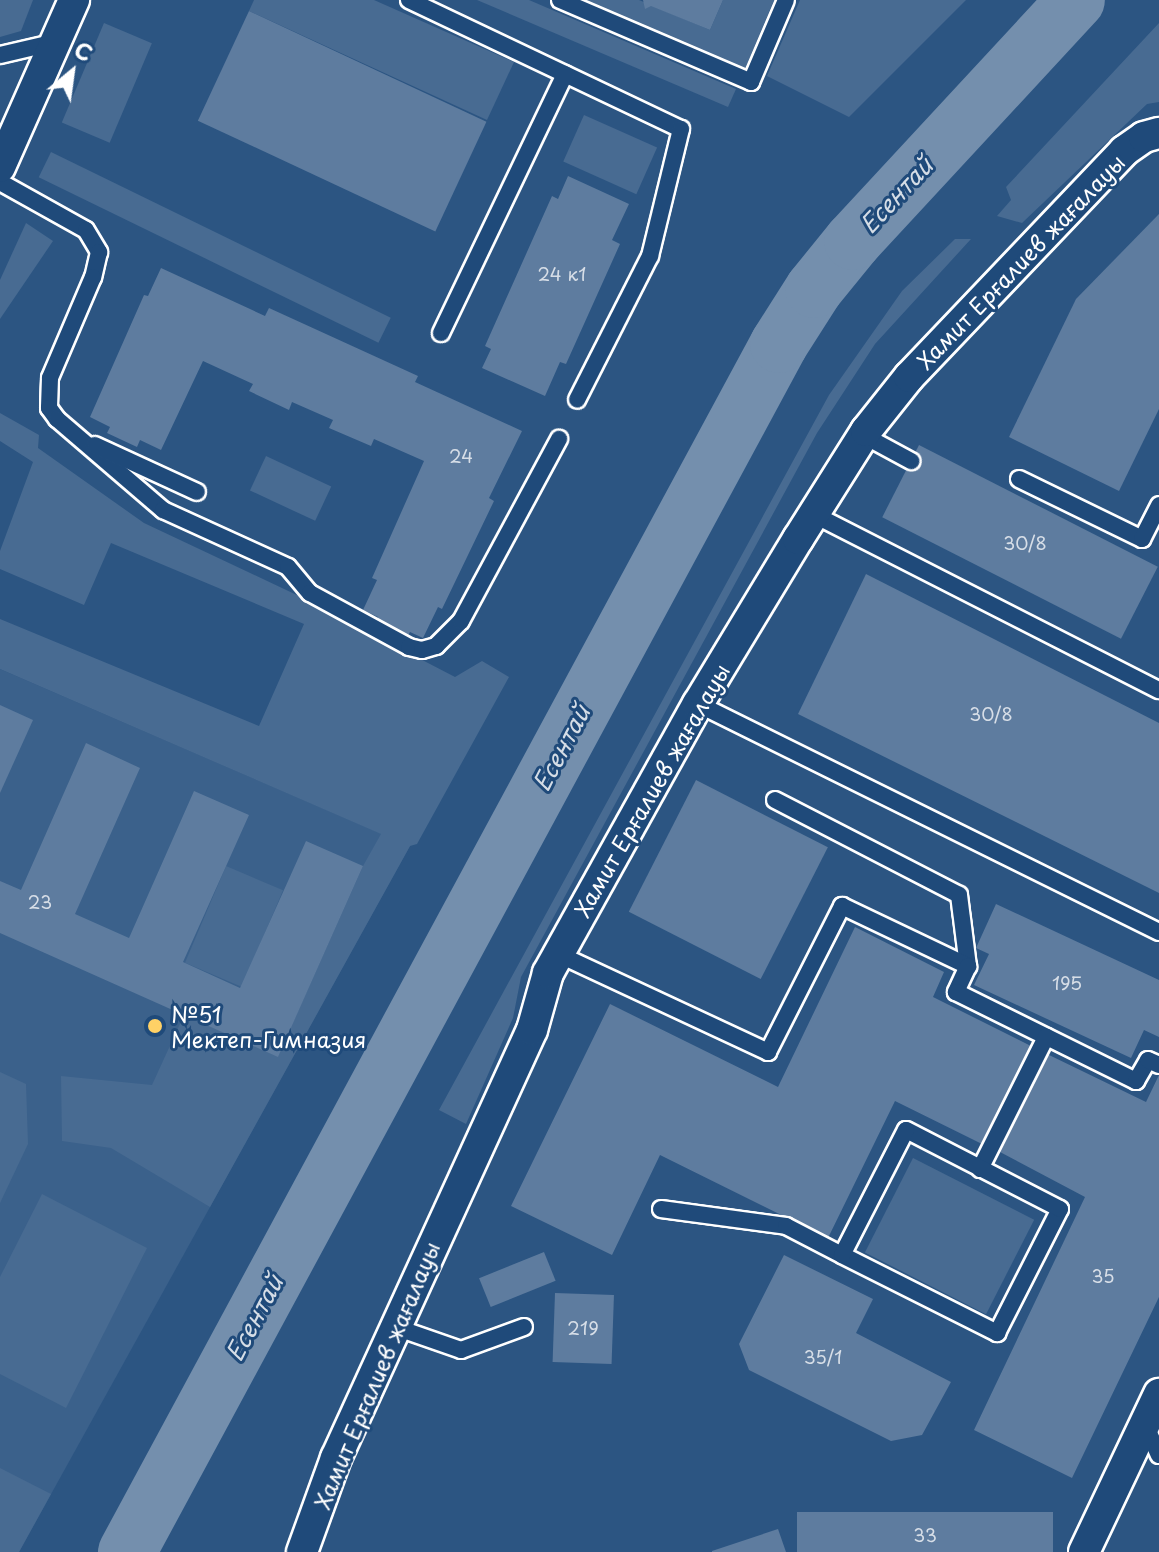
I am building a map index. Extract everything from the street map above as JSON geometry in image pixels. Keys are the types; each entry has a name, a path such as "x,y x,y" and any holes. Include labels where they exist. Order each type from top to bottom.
{"street":[{"path":"0,167 74,0"},
{"name":"Хамит Ерғалиев жағалауы","path":"302,1552 336,1458 532,1030 548,973 698,704 863,435 909,377 1124,151 1144,137 1159,133"},
{"path":"1084,1552 1159,1394"}],"lane":[{"path":"409,0 681,129 650,256 577,400"},
{"path":"560,0 751,82 786,0"},
{"path":"0,55 56,42"},
{"path":"441,333 565,74"},
{"path":"0,182 86,230 99,252 47,393 49,408 75,436 163,510 288,567 310,593 409,647 422,650 436,646 461,621 559,439"},
{"path":"863,435 911,461"},
{"path":"75,436 197,492"},
{"path":"1019,479 1142,539 1159,505"},
{"path":"813,514 1159,690"},
{"path":"698,704 1159,932"},
{"path":"775,800 959,895 968,966 956,992 1136,1081 1148,1060 1159,1065"},
{"path":"558,954 768,1052 842,906 968,966"},
{"path":"980,1169 1046,1037"},
{"path":"661,1209 786,1226 842,1255 997,1333 1060,1209 906,1130 842,1255"},
{"path":"395,1327 461,1350 524,1327"},
{"path":"1145,1424 1159,1455"}],"shaded area":[{"path":"0,0 33,0 21,31 0,37"},
{"path":"254,0 374,0 514,62 487,120 249,11"},
{"path":"477,0 529,0 736,89 728,107"},
{"path":"583,0 639,0 710,30 723,0 774,0 745,69"},
{"path":"800,0 966,0 849,117 767,76"},
{"path":"104,23 152,43 110,143 62,122"},
{"path":"1159,23 1159,102 1147,104 1022,223 997,216 1011,200 1006,187"},
{"path":"584,115 657,148 636,194 563,162"},
{"path":"51,152 391,318 378,343 39,177"},
{"path":"26,223 53,241 0,319 0,280"},
{"path":"955,239 971,239 875,344 817,433 521,977 513,1018 466,1124 439,1110 829,395 902,291"},
{"path":"0,413 39,435 38,448 144,523 301,597 455,677 482,661 509,677 417,844 410,846 210,1207 111,1148 62,1141 61,1076 152,1085 184,1015 278,1056 363,866 381,834 0,669 0,619 259,726 304,624 111,543 84,605 0,569 0,551 33,462 0,441"},
{"path":"266,456 331,486 315,521 250,490"},
{"name":"№51 Мектеп-Гимназия","path":"0,669 410,846 19,1552 0,1552"},
{"path":"226,866 283,890 242,987 185,963"},
{"path":"0,1072 26,1084 28,1144 0,1203"},
{"path":"913,1158 1034,1220 986,1314 865,1252"},
{"path":"42,1194 147,1248 66,1408 0,1374 0,1277"},
{"path":"0,1468 51,1494 19,1552 0,1552"}],"building":[{"path":"643,0 723,0 710,30 651,6 645,9"},
{"path":"249,11 486,122 435,231 198,121"},
{"path":"568,176 629,204 612,240 620,244 566,364 560,362 545,396 482,368 491,349 485,346 552,196 558,199"},
{"path":"1159,214 1159,409 1119,491 1009,437 1076,299"},
{"path":"161,268 265,316 269,308 418,376 415,382 522,431 489,498 494,501 442,609 438,607 423,638 410,632 407,637 376,622 378,617 363,610 377,580 372,578 424,461 374,439 371,446 329,428 333,420 292,402 289,410 249,391 253,384 203,361 161,450 140,440 137,447 107,433 110,427 90,417 144,295 148,296"},
{"path":"919,445 1158,567 1121,639 882,517"},
{"path":"866,574 1159,723 1159,893 798,714"},
{"path":"0,705 33,720 0,793"},
{"path":"86,743 140,768 75,914 129,938 194,791 249,815 183,962 240,988 306,841 363,866 278,1057 0,933 0,881 21,890"},
{"path":"696,780 828,847 761,979 629,912"},
{"path":"996,904 1159,980 1159,1037 1144,1030 1131,1058 974,985 989,954 976,948"},
{"path":"855,927 944,972 933,997 1031,1046 982,1144 895,1101 828,1238 660,1155 612,1255 511,1206 610,1004 778,1087"},
{"path":"1047,1054 1146,1102 1159,1075 1159,1297 1072,1478 974,1430 1085,1197 1000,1152"},
{"path":"544,1252 556,1281 491,1307 479,1278"},
{"path":"784,1255 873,1299 856,1333 951,1382 922,1435 891,1441 749,1370 739,1344"},
{"path":"555,1293 614,1295 612,1364 553,1362"},
{"path":"797,1512 1053,1512 1053,1552 797,1552"},
{"path":"778,1529 786,1552 712,1552 712,1551"}],"waterway":[{"name":"Есентай","path":"127,1552 779,344 814,289 853,241 1076,0"}],"place":[{"name":"№51 Мектеп-Гимназия","path":"155,1026"}]}
